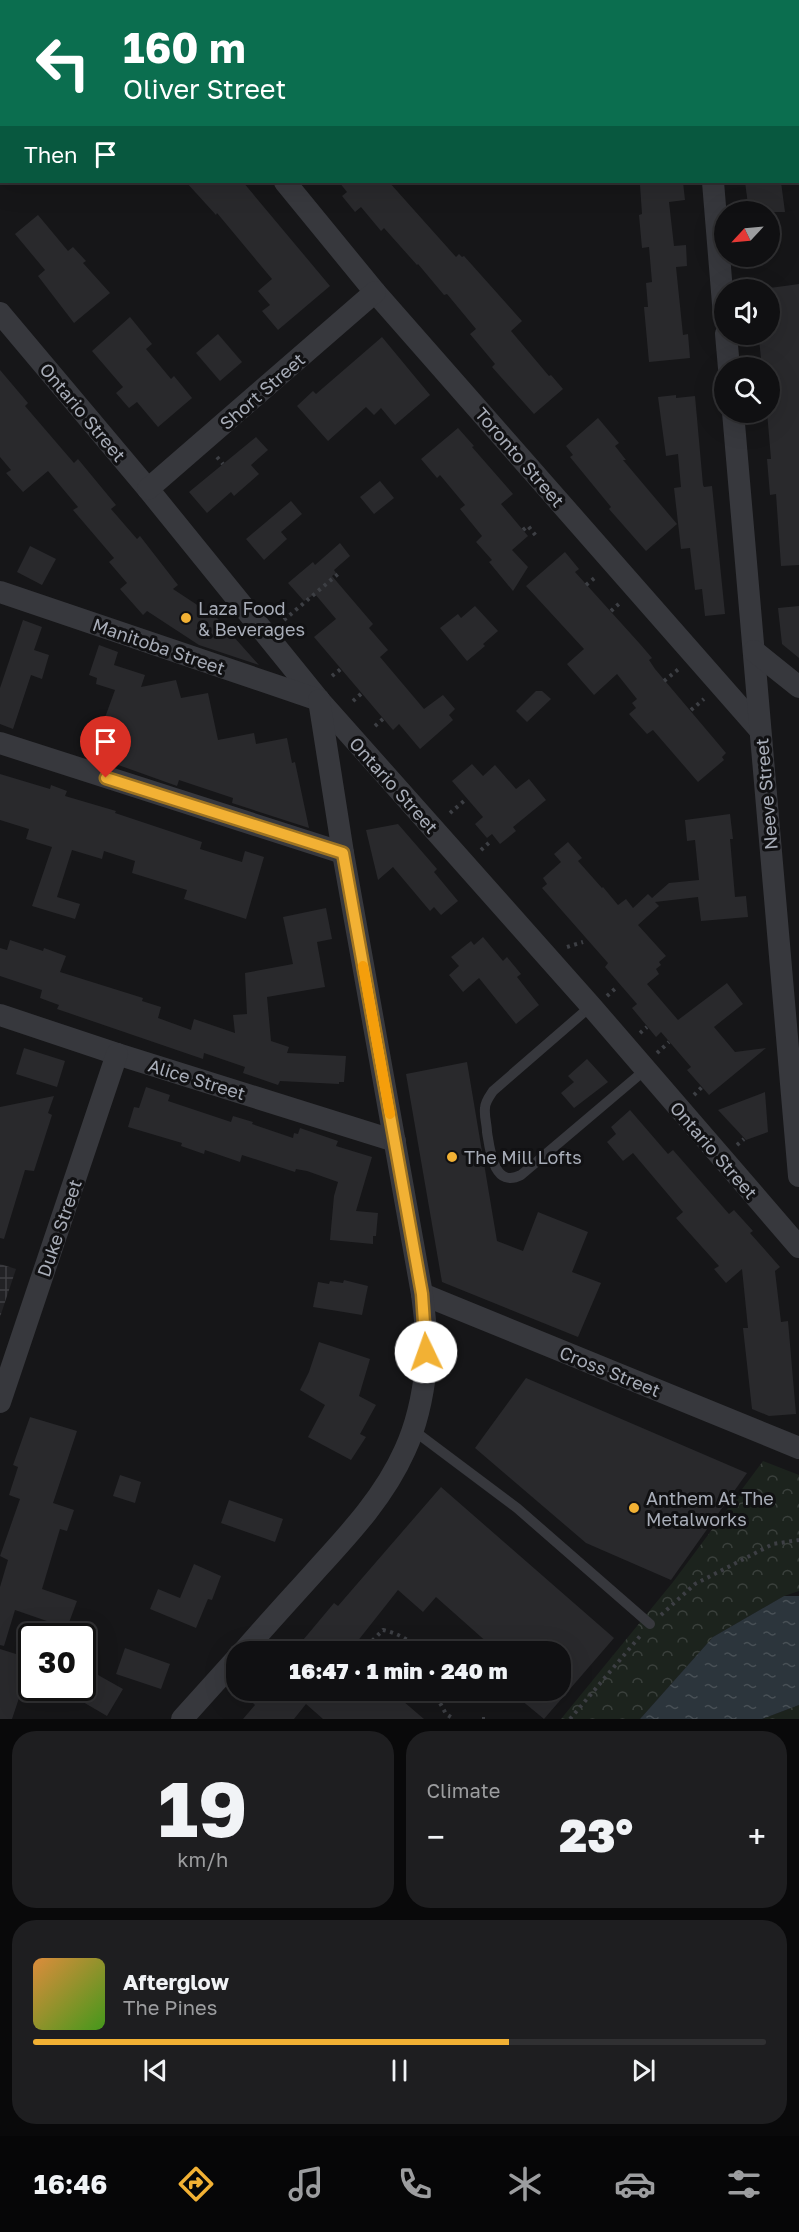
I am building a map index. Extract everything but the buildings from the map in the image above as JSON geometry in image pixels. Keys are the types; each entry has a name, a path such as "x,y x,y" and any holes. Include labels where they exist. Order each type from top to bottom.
{"street":[{"name":"Toronto Street","path":"286,183 375,292 759,729"},
{"path":"712,183 721,279"},
{"name":"Short Street","path":"148,489 375,292"},
{"name":"Ontario Street","path":"0,313 148,489 319,700 599,1001 651,1062 799,1248"},
{"name":"Neeve Street","path":"734,423 759,729 796,1116 799,1176"},
{"name":"Manitoba Street","path":"0,592 319,700"},
{"path":"754,651 799,687"},
{"path":"253,1641 371,1507 394,1473 413,1430 426,1365 422,1294 343,853 319,700"},
{"path":"0,743 343,853"},
{"name":"Alice Street","path":"0,1015 395,1141"},
{"name":"Duke Street","path":"0,1402 117,1054"},
{"name":"Cross Street","path":"422,1294 799,1448"},
{"path":"182,1719 226,1670"}],"lane":[{"path":"599,1001 493,1091 487,1099 485,1109 490,1156 497,1171 503,1177 521,1175 651,1062"},
{"path":"413,1430 517,1508 650,1624"}],"path":[{"path":"217,457 223,464"},
{"path":"523,530 528,526 537,537"},
{"path":"586,585 601,572"},
{"path":"284,621 338,574"},
{"path":"612,611 625,599"},
{"path":"664,681 682,666"},
{"path":"332,676 342,668"},
{"path":"353,701 361,694"},
{"path":"691,710 707,696"},
{"path":"375,726 383,719"},
{"path":"450,813 464,801"},
{"path":"481,850 492,840"},
{"path":"566,947 584,942"},
{"path":"599,1001 618,986"},
{"path":"639,1034 647,1027"},
{"path":"651,1062 669,1042"},
{"path":"693,1096 702,1087"},
{"path":"736,1146 744,1138"},
{"path":"570,1719 650,1624 695,1584 773,1544 799,1540"},
{"path":"372,1641 383,1630 408,1641"},
{"path":"439,1701 446,1714 454,1719"}],"shaded area":[{"path":"0,1264 16,1269 0,1317"}],"green space":[{"path":"763,1461 799,1475 799,1591 784,1596 713,1637 640,1719 561,1719 673,1582"},
{"path":"799,1705 799,1719 762,1719"}],"water":[{"path":"784,1596 799,1596 799,1705 762,1719 640,1719 713,1637"}],"slow traffic":[{"path":"363,966 390,1114"}],"place":[{"name":"Laza Food & Beverages","path":"186,618"},
{"name":"The Mill Lofts","path":"452,1157"},
{"name":"Anthem At The Metalworks","path":"634,1508"}],"route":[{"path":"106,778 343,853 422,1294 426,1352"}]}
